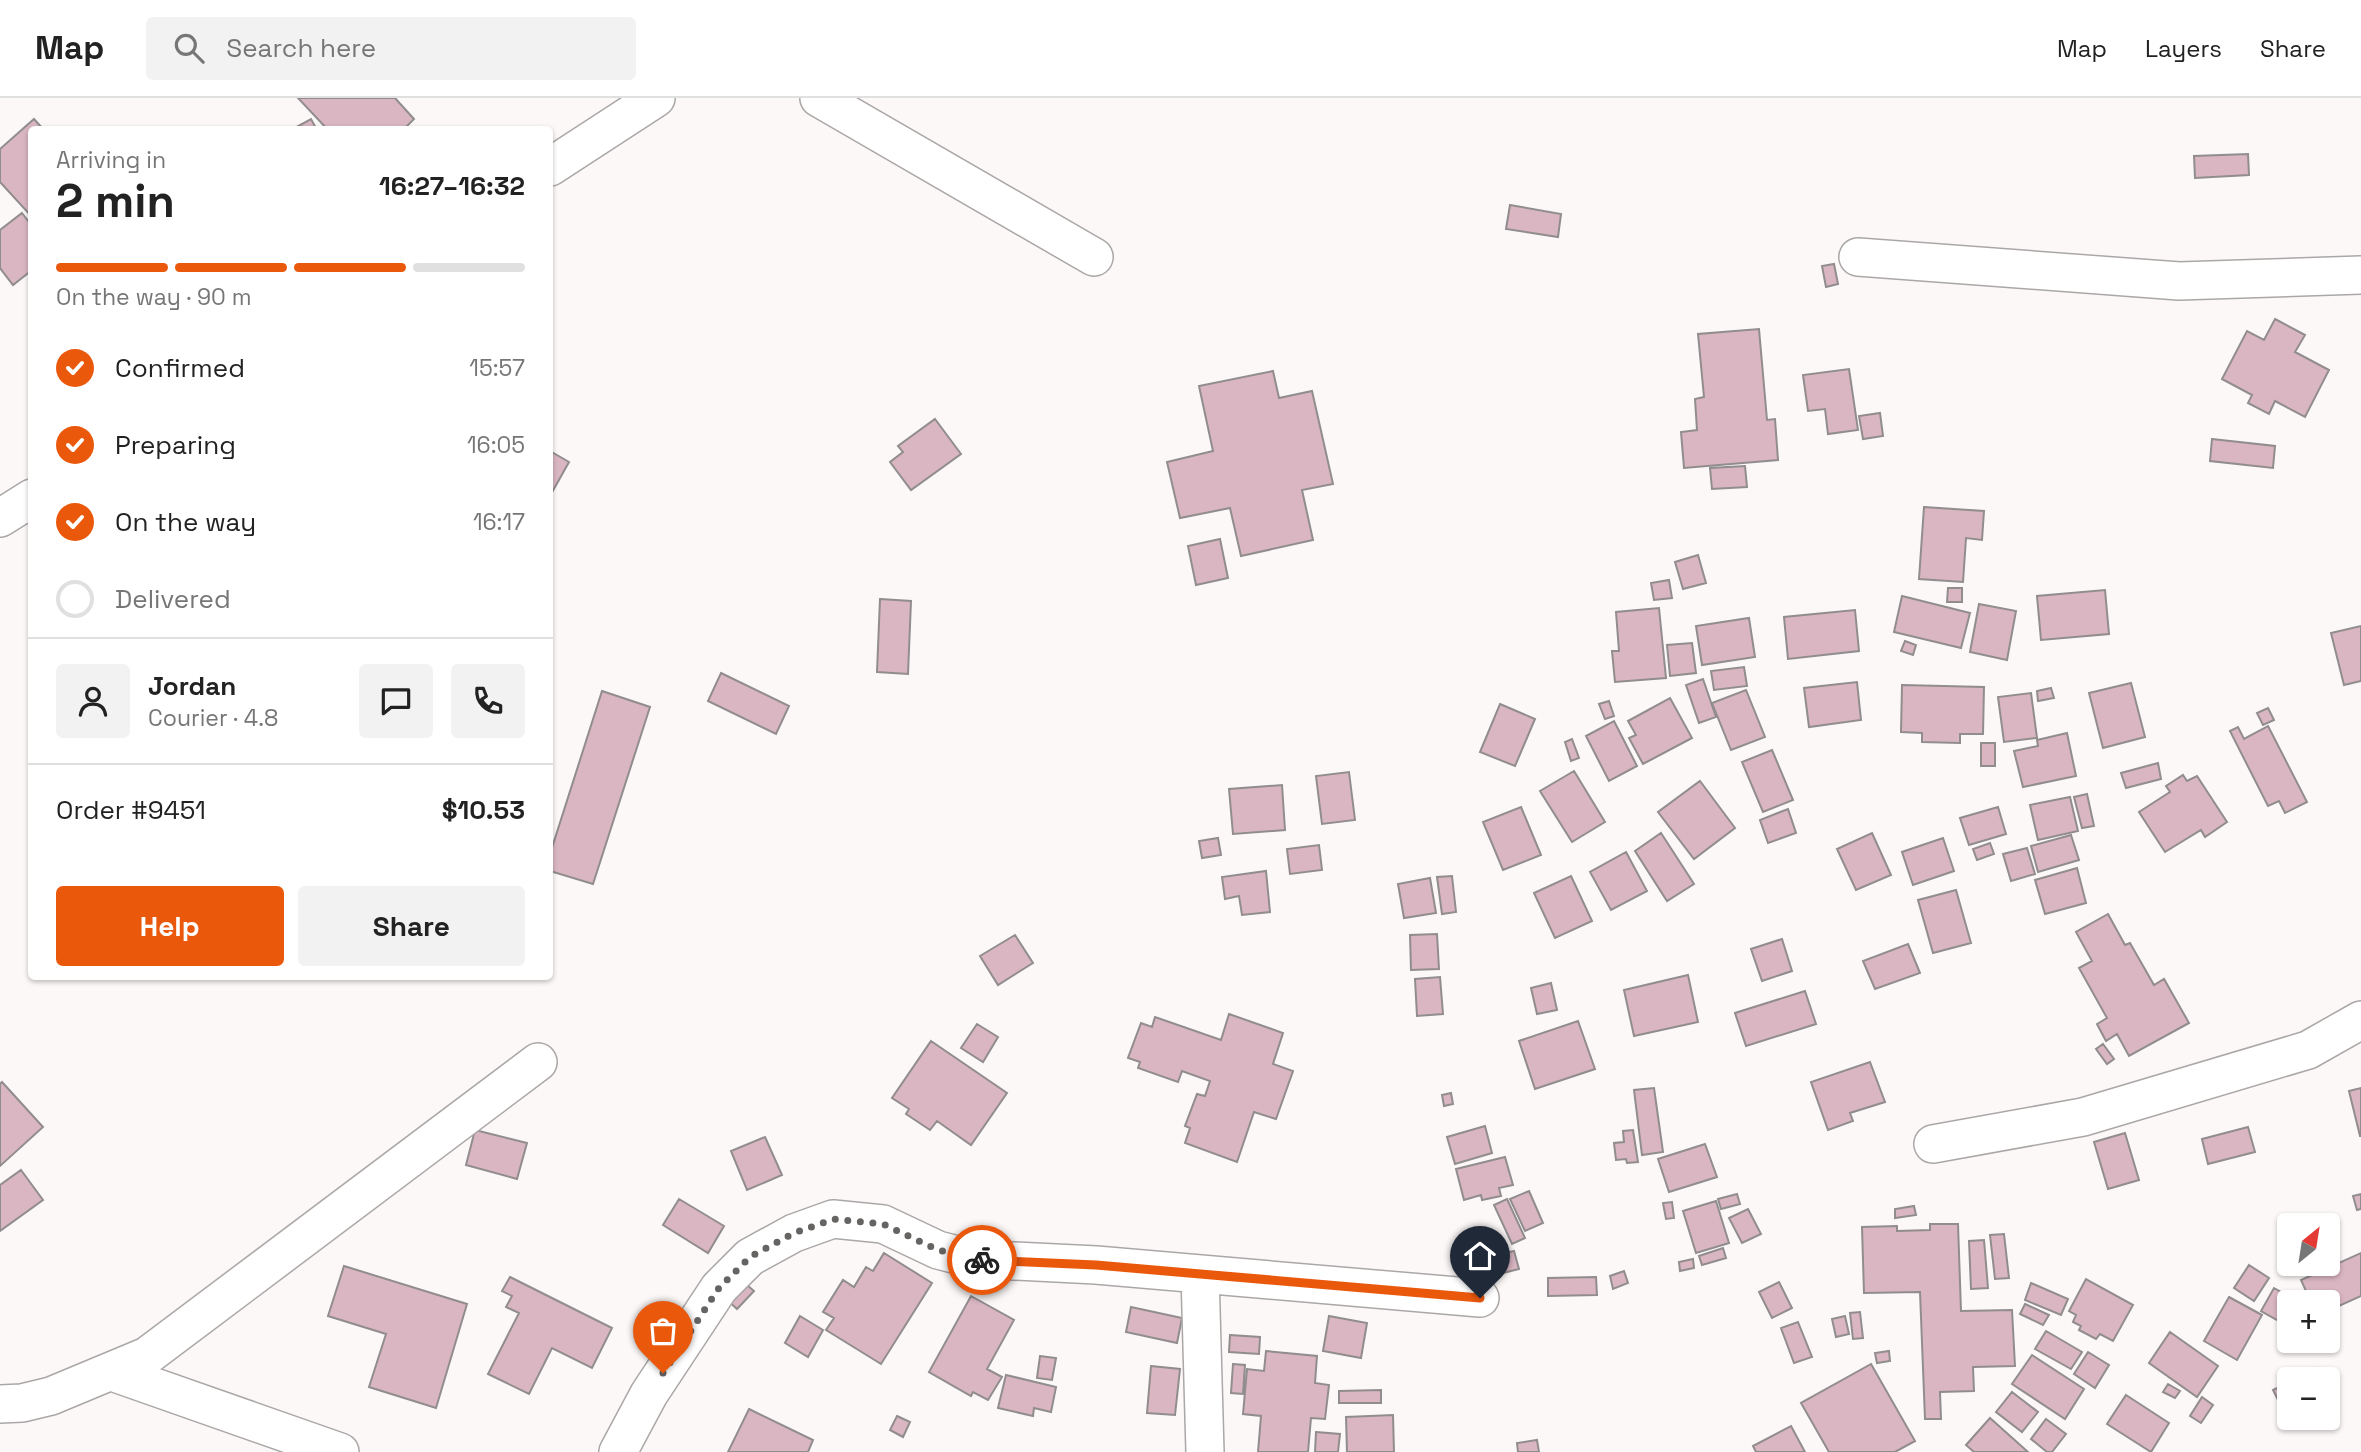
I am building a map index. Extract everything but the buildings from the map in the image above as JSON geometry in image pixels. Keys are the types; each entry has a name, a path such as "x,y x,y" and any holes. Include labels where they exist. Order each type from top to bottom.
{"street":[{"path":"553,165 656,98"},
{"path":"819,98 1094,257"},
{"path":"1858,257 2179,281 2361,275"},
{"path":"0,518 28,500"},
{"path":"1933,1144 2083,1117 2308,1050 2361,1020"},
{"path":"0,1404 22,1403 51,1396 147,1356 538,1062"},
{"path":"618,1452 649,1394 719,1288 750,1257 794,1233 834,1219 883,1224 938,1250 973,1259 1096,1265 1480,1298"},
{"path":"1200,1274 1205,1452"},
{"path":"112,1372 340,1452"}],"way so far":[{"path":"663,1373 719,1288 750,1257 794,1233 834,1219 883,1224 938,1250 982,1260"}],"route":[{"path":"982,1260 1096,1265 1480,1298"}]}
